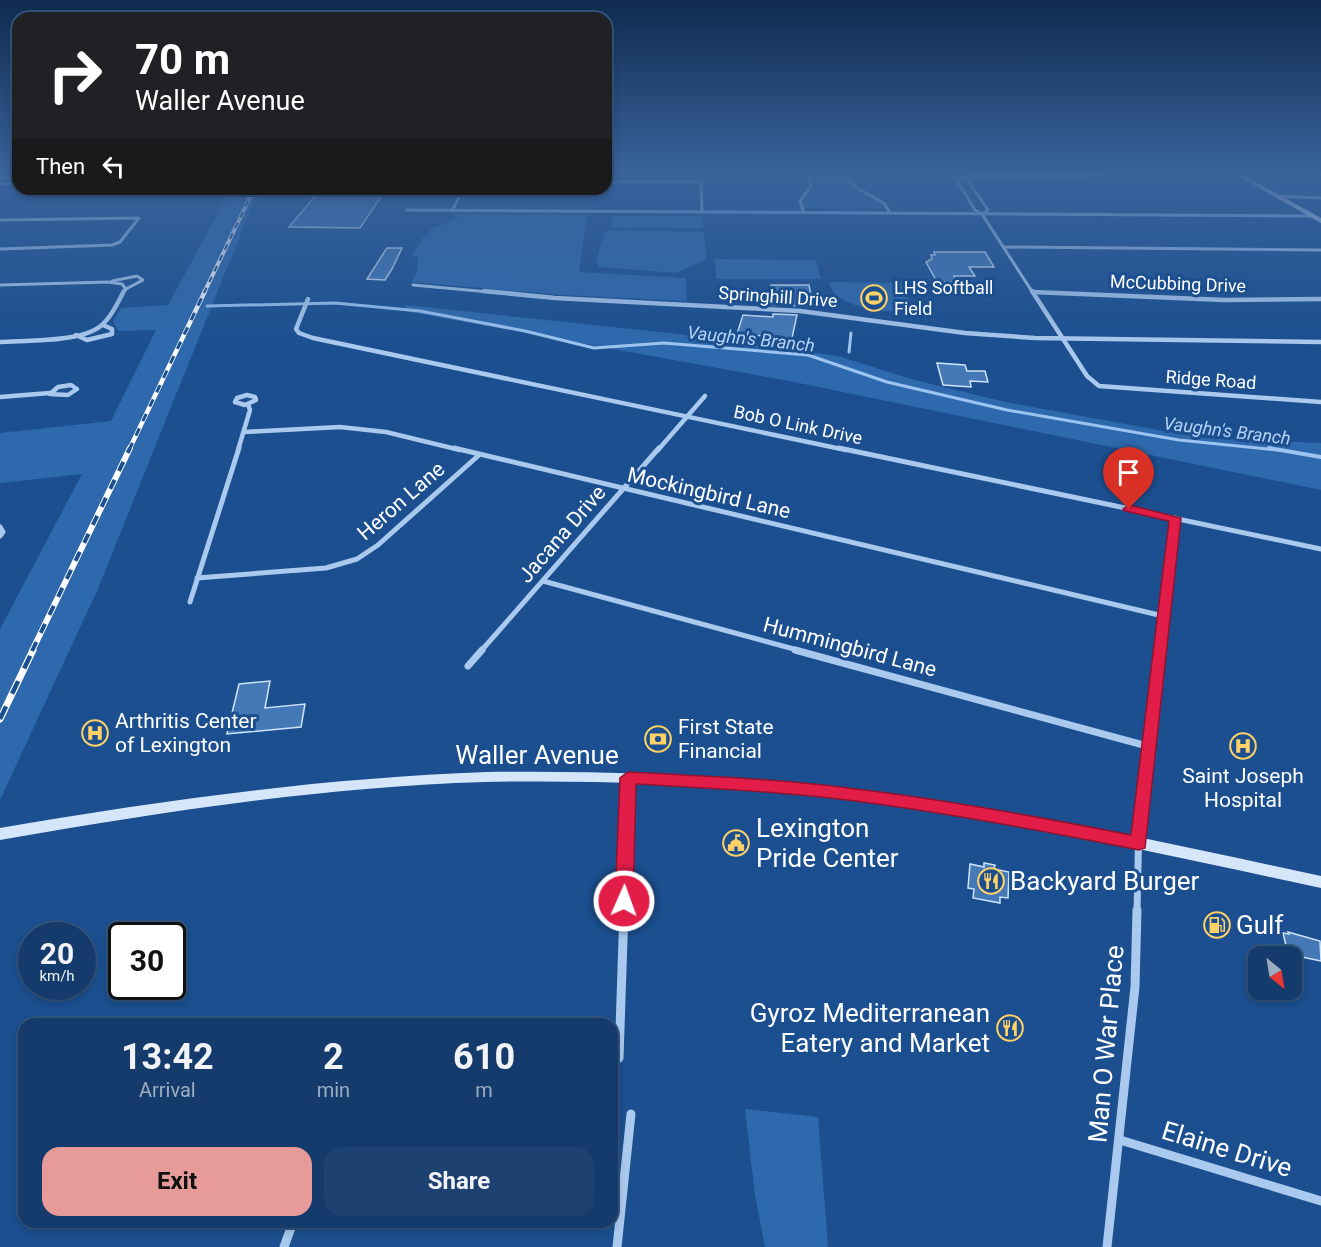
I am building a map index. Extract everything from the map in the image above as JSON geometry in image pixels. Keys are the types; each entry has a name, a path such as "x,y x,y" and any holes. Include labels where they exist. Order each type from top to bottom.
{"main road":[{"name":"Waller Avenue","path":"0,834 165,805 362,784 485,777 628,778 758,785 866,796 981,813 1139,843 1321,882"}],"street":[{"path":"0,249 112,244 120,242 130,229"},
{"path":"992,229 1065,340"},
{"path":"1004,247 1321,250"},
{"path":"0,342 76,335 103,325 126,289 143,280 136,276 108,282"},
{"path":"0,285 108,282 122,284 126,289"},
{"name":"Springhill Drive","path":"413,285 555,298 800,311 965,333 1065,340 1321,342"},
{"name":"McCubbing Drive","path":"1034,292 1224,300 1321,299"},
{"name":"Bob O Link Drive","path":"306,302 296,329 301,334 1321,549"},
{"path":"76,335 87,340 112,334 112,329 103,325"},
{"name":"Ridge Road","path":"1065,340 1087,376 1099,386 1321,402"},
{"path":"0,397 50,393 67,385 78,389 62,397 51,396 50,393"},
{"name":"Jacana Drive","path":"468,666 705,396"},
{"path":"190,602 244,432 250,410 248,404"},
{"name":"Mockingbird Lane","path":"244,432 350,427 386,432 1163,616"},
{"name":"Heron Lane","path":"197,578 326,568 357,559 378,545 479,455"},
{"name":"Man O War Place","path":"1107,1247 1135,987 1139,843 1147,746 1175,518"},
{"path":"0,527 3,531 0,536"},
{"name":"Hummingbird Lane","path":"543,580 1147,746"},
{"path":"619,1058 628,778"},
{"path":"617,1247 631,1114"},
{"name":"Elaine Drive","path":"1120,1140 1321,1201"},
{"path":"284,1247 291,1228"}],"shaded area":[{"path":"209,229 243,229 97,591 0,800 0,629 82,474 0,483 0,433 111,421 156,330 119,331 113,322 121,308 168,305"},
{"path":"431,229 585,229 579,272 686,278 687,301 563,295 412,282 417,271 418,257 412,256 424,236 427,236"},
{"path":"605,231 704,232 707,259 676,273 599,267 596,262"},
{"path":"715,259 816,260 821,279 716,279"},
{"name":"LHS Softball Field","path":"829,282 901,283 915,313 892,312 852,304 841,299 833,291"},
{"path":"405,305 670,333 838,356 911,379 1005,402 1202,438 1321,443 1321,490 794,382 405,311"},
{"path":"745,1109 818,1117 828,1247 765,1247 755,1195"}],"building":[{"path":"387,248 402,248 385,280 367,279"},
{"path":"934,252 985,252 994,267 969,267 975,276 954,276 956,282 937,282 926,262 932,259 931,255 935,255"},
{"path":"771,285 809,285 813,306 772,305"},
{"path":"773,314 797,315 792,338 737,334 743,315 773,317"},
{"path":"937,363 965,365 967,371 985,371 988,382 970,381 971,387 943,385"},
{"path":"270,681 265,708 305,704 301,727 227,734 239,684"},
{"name":"Backyard Burger","path":"984,863 995,865 994,869 1009,872 1008,898 1000,897 1000,903 973,898 974,889 968,888 970,864 984,867"},
{"path":"1288,932 1320,941 1321,961 1302,957 1302,946 1286,946 1283,933 1289,934"}],"waterway":[{"name":"Vaughn's Branch","path":"207,306 335,303 420,311 525,331 594,348 664,343 808,355 887,382 1007,410 1179,440 1278,450"},
{"path":"849,352 851,333"},
{"name":"Vaughn's Branch","path":"1269,448 1321,457"}],"railway":[{"path":"204,293 235,229"},
{"path":"129,450 205,291"},
{"path":"32,651 130,448"},
{"path":"0,719 33,650"}],"place":[{"name":"LHS Softball Field","path":"874,298"},
{"name":"Arthritis Center of Lexington","path":"95,733"},
{"name":"First State Financial","path":"658,739"},
{"name":"Saint Joseph Hospital","path":"1243,746"},
{"name":"Lexington Pride Center","path":"736,843"},
{"name":"Backyard Burger","path":"991,881"},
{"name":"Gulf","path":"1217,925"},
{"name":"Gyroz Mediterranean Eatery and Market","path":"1010,1028"}],"route":[{"path":"624,901 628,778 758,785 911,802 1139,843 1139,819 1147,766 1147,746 1175,518 1129,509"}]}
